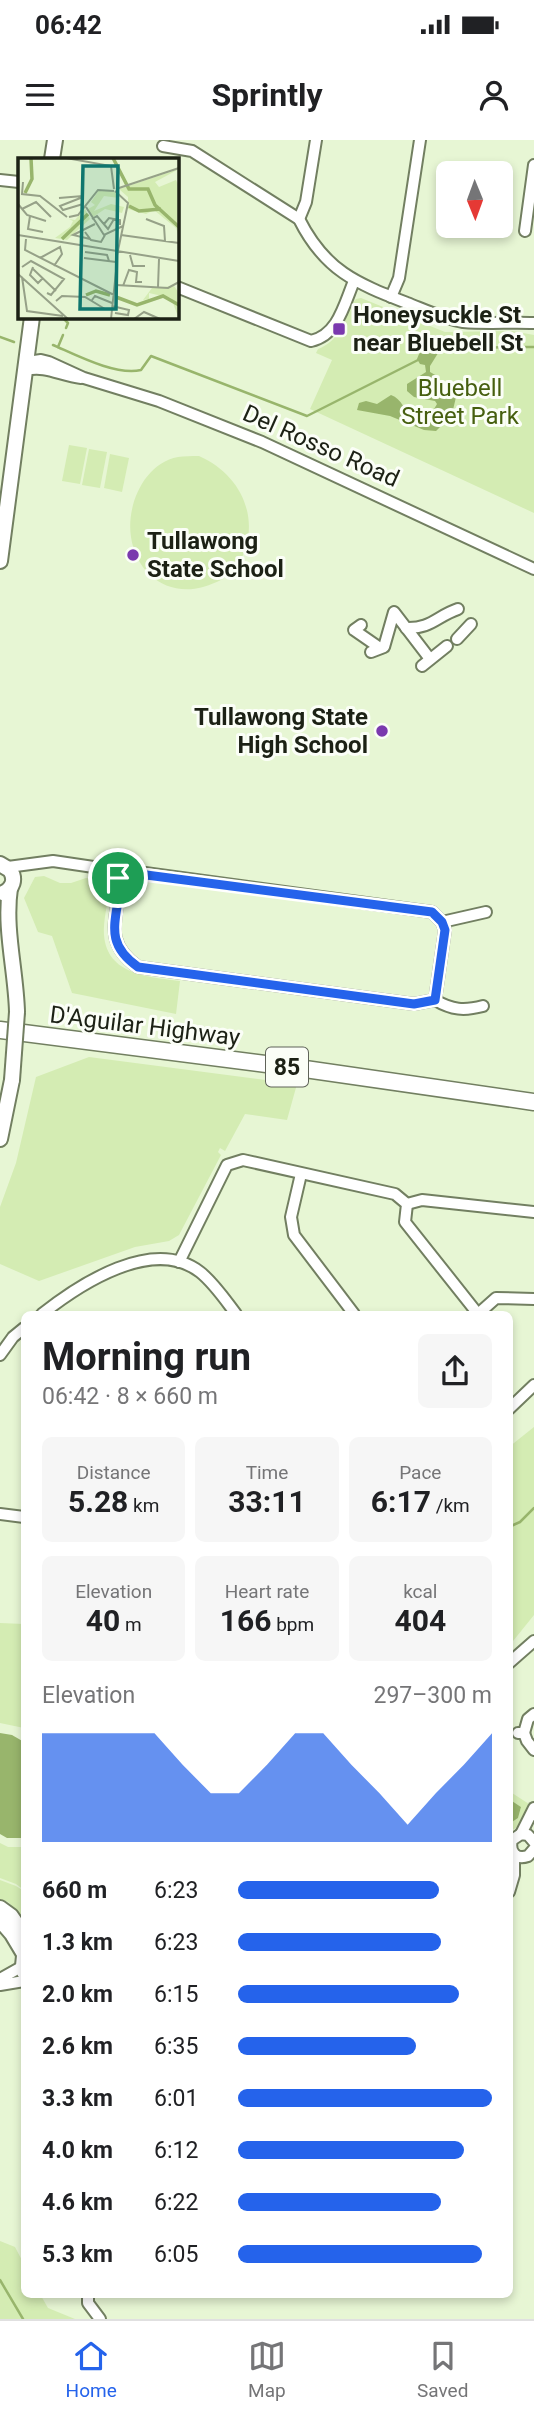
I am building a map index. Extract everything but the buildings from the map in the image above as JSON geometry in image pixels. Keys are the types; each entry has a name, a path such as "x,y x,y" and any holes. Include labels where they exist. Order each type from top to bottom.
{"highway":[{"name":"D'Aguilar Highway","path":"0,1030 534,1102"}],"main road":[{"path":"52,158 55,140"},
{"path":"0,561 3,517 32,318"},
{"path":"0,1139 12,1080 17,1012 5,874"},
{"path":"0,904 9,924"},
{"path":"0,1908 11,1916 21,1931"},
{"path":"0,1920 12,1934 21,1957"}],"street":[{"path":"299,219 306,202 316,140"},
{"path":"391,297 398,278 420,140"},
{"path":"163,143 192,151 299,219 307,236 320,253 338,271 354,281 443,317 464,322 534,323"},
{"path":"525,232 534,165"},
{"path":"0,180 18,183"},
{"path":"178,287 311,341 326,337 335,326 354,281"},
{"name":"Del Rosso Road","path":"27,366 46,360 84,378 159,401 262,442 534,569"},
{"path":"406,628 424,628 458,609"},
{"path":"378,649 394,612 426,663 471,624"},
{"path":"361,625 354,630 378,649"},
{"path":"373,634 378,649"},
{"path":"5,874 34,862 53,861 107,869 118,878 120,886 114,939 124,957 138,967 414,1004 435,1000 448,1007 466,1010 483,1006"},
{"path":"118,878 131,873 145,873 432,912 442,922 445,930 435,1000"},
{"path":"442,922 486,912"},
{"path":"179,1262 227,1165 243,1160 395,1194 407,1204"},
{"path":"301,1174 291,1217 294,1235 352,1311"},
{"path":"407,1204 422,1200 534,1212"},
{"path":"407,1204 405,1222 476,1311"},
{"path":"46,1311 84,1284 112,1271 140,1261 159,1259 179,1262 201,1272 234,1311"},
{"path":"481,1311 496,1298 534,1299"},
{"path":"0,1354 21,1330"},
{"path":"513,1405 534,1385"},
{"path":"0,1514 21,1517"},
{"path":"513,1659 534,1641"},
{"path":"534,1714 528,1719 521,1733 534,1749"},
{"path":"513,1878 532,1812"},
{"path":"0,1979 21,1967"},
{"path":"0,1985 21,1968"},
{"path":"88,2298 88,2303 100,2319"}],"green space":[{"name":"Bluebell Street Park","path":"361,298 445,332 512,331 534,335 534,513 310,409 332,360 316,353 336,336 352,303"},
{"path":"69,445 87,448 80,484 62,481"},
{"path":"89,449 107,452 100,488 82,485"},
{"path":"110,454 129,458 122,492 104,488"},
{"path":"199,456 214,464 237,488 248,517 249,533 238,565 227,576 203,587 177,588 155,579 139,561 131,537 131,512 140,488 156,468 178,457"},
{"path":"44,876 60,883 86,878 106,881 110,887 104,929 107,948 121,966 132,972 180,981 176,1014 72,993 52,936 38,932 24,898 35,877"},
{"path":"89,1057 297,1084 287,1120 245,1114 225,1151 220,1148 218,1152 221,1155 179,1235 169,1241 135,1247 39,1281 0,1264 0,1207 16,1163 36,1077"},
{"path":"534,1427 534,1615 513,1641 513,1444"},
{"path":"0,1623 21,1624 21,1727 0,1723"},
{"path":"513,1794 529,1804 521,1825 513,1830 513,1821 518,1818 521,1807 513,1802"},
{"path":"0,1843 8,1847 21,1847 21,1888 0,1878"},
{"path":"0,1880 21,1889 21,1915 8,1902 0,1899"},
{"path":"0,2241 15,2247 21,2258 21,2298 42,2298 48,2308 75,2319 0,2319"}],"shaded area":[{"path":"431,344 440,350 430,366 430,372 437,376 438,381 425,388 433,391 452,390 456,397 453,410 443,416 441,426 436,431 424,430 390,416 357,410 359,403 366,401 377,404 391,395 413,416 434,409 437,404 435,401 414,397 407,391 407,384 426,372 425,365 420,364 417,359 421,349"},
{"path":"0,1733 21,1740 21,1838 7,1838 0,1834"},
{"path":"513,1802 521,1807 518,1818 513,1821"}],"waterway":[{"path":"63,318 68,323 66,328"},
{"path":"58,347 63,335"},
{"path":"0,337 14,342"},
{"path":"53,345 96,364 120,370 141,370 151,356 307,416 418,360"},
{"path":"437,351 443,348 520,347"},
{"path":"525,347 534,347"},
{"path":"513,1525 534,1508"},
{"path":"0,2280 23,2319"}],"place":[{"name":"Honeysuckle St near Bluebell St","path":"339,329"},
{"name":"Tullawong State School","path":"133,555"},
{"name":"Tullawong State High School","path":"382,731"}],"route":[{"path":"131,873 145,873 432,912 442,922 445,930 435,1000 414,1004 138,967 124,957 114,939 120,886 118,878 131,873"}]}
